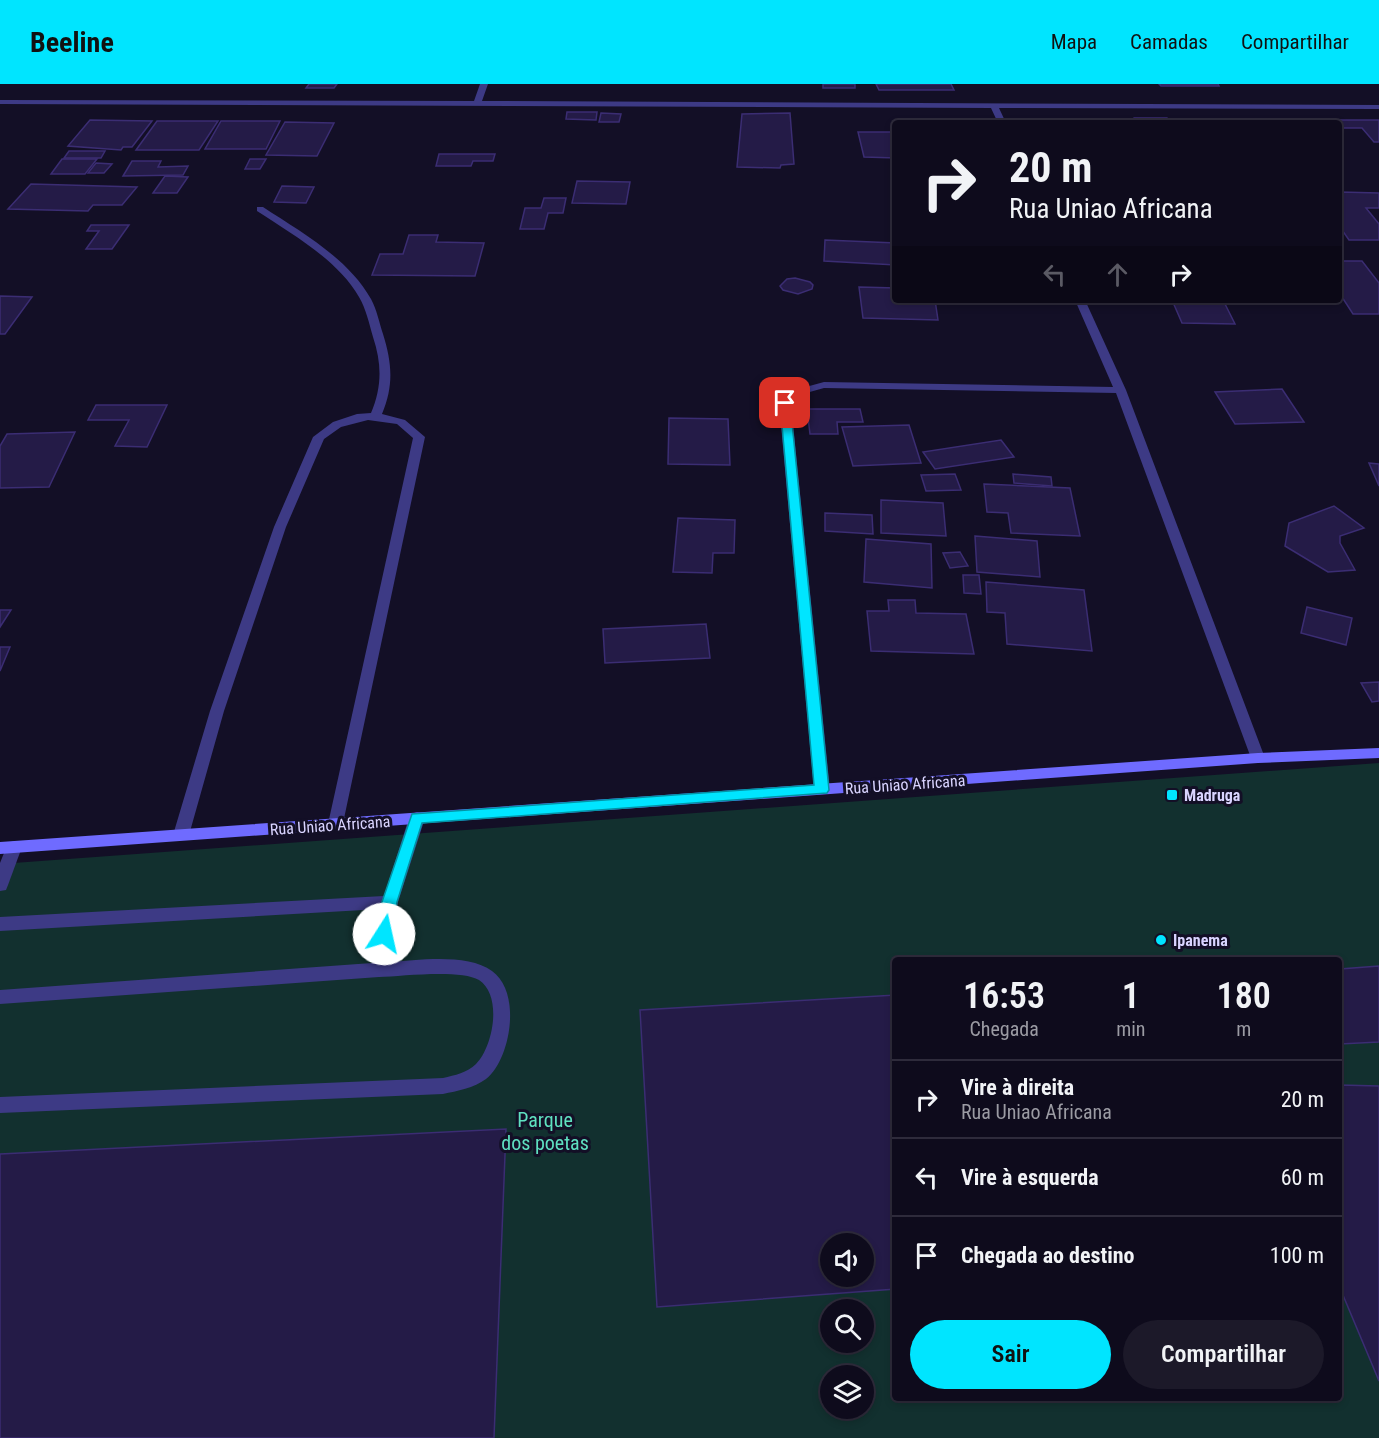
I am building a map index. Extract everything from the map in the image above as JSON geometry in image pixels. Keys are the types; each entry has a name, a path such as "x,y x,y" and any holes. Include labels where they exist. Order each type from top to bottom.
{"main road":[{"name":"Rua Uniao Africana","path":"7,847 1258,758 1379,753"}],"street":[{"path":"478,102 484,84"},
{"path":"0,102 1379,107"},
{"path":"995,106 1001,120"},
{"path":"260,209 300,235 348,276 365,296 385,354 387,380 375,416"},
{"path":"1081,303 1120,390 1258,758"},
{"path":"822,790 785,403 795,393 824,385 1120,390"},
{"path":"181,836 217,711 276,538 319,437 331,427 353,418 375,416 402,423 419,437 336,824"},
{"path":"379,970 390,902 417,818"},
{"path":"0,885 7,847"},
{"path":"0,924 390,902"},
{"path":"0,998 379,970 464,968 486,975 499,991 501,1013 496,1048 485,1068 471,1080 443,1086 0,1105"}],"green space":[{"name":"Parque dos poetas","path":"1379,763 1379,1438 0,1438 0,864"}],"building":[{"path":"309,84 337,84 334,88 306,88"},
{"path":"823,84 855,84 855,88 823,88"},
{"path":"876,84 951,84 954,90 879,90"},
{"path":"1159,84 1218,84 1219,86 1161,86"},
{"path":"567,112 597,112 596,120 566,119"},
{"path":"601,113 621,114 619,122 599,122"},
{"path":"790,113 794,164 781,165 780,168 737,167 742,114"},
{"path":"1135,118 1167,118 1168,120 1137,120"},
{"path":"90,120 152,121 132,147 123,147 121,150 68,146"},
{"path":"1342,120 1379,120 1379,142 1374,142 1362,128 1342,128"},
{"path":"157,121 218,121 199,150 136,150"},
{"path":"221,121 280,121 266,149 205,149"},
{"path":"285,122 334,123 317,156 266,155"},
{"path":"858,132 892,132 892,158 864,157"},
{"path":"69,151 105,151 101,158 64,158"},
{"path":"439,154 495,154 493,161 473,161 471,166 436,166"},
{"path":"62,159 97,159 85,174 51,174"},
{"path":"250,159 266,159 260,169 245,169"},
{"path":"132,161 161,161 158,167 188,166 183,175 123,176"},
{"path":"96,163 112,164 104,173 88,173"},
{"path":"165,176 188,177 177,193 153,193"},
{"path":"577,181 630,182 626,204 572,203"},
{"path":"31,184 137,187 122,205 93,205 88,211 8,209"},
{"path":"282,186 314,187 306,203 274,202"},
{"path":"1342,192 1379,193 1379,208 1366,208 1379,224 1379,240 1349,240 1342,230"},
{"path":"544,198 566,198 563,213 548,213 544,229 520,229 525,208 541,208"},
{"path":"91,225 129,225 112,249 86,249 99,231 87,231"},
{"path":"409,235 438,235 436,242 484,243 475,276 372,275 380,254 403,254"},
{"path":"825,240 892,243 892,265 824,261"},
{"path":"1342,261 1362,261 1379,283 1379,314 1353,314 1342,297"},
{"path":"795,278 810,282 813,285 812,289 798,294 783,290 780,286 787,279"},
{"path":"859,287 892,288 892,303 935,303 938,320 863,318"},
{"path":"0,296 32,297 5,334 0,334"},
{"path":"1173,303 1224,303 1235,324 1182,323"},
{"path":"1282,389 1304,422 1235,424 1215,392"},
{"path":"96,405 167,405 147,447 115,446 129,420 88,420"},
{"path":"807,409 860,409 863,422 837,422 838,434 810,434"},
{"path":"669,418 728,419 730,465 668,464"},
{"path":"909,425 921,463 853,466 842,427"},
{"path":"75,432 49,487 0,488 0,446 7,434"},
{"path":"1001,440 1014,457 935,469 923,452"},
{"path":"1369,463 1379,464 1379,486"},
{"path":"955,474 961,490 926,491 921,475"},
{"path":"1013,474 1051,477 1052,486 1014,483"},
{"path":"984,484 1070,488 1080,536 1011,533 1008,513 987,512"},
{"path":"881,500 943,503 946,536 881,533"},
{"path":"1334,506 1364,528 1340,536 1340,543 1355,570 1328,572 1285,546 1289,523"},
{"path":"825,513 872,515 873,534 825,531"},
{"path":"678,518 735,520 734,553 713,553 712,573 673,572"},
{"path":"975,536 1037,541 1040,577 977,572"},
{"path":"866,539 931,544 932,588 864,582"},
{"path":"960,552 968,566 950,568 943,553"},
{"path":"963,575 979,575 981,594 964,593"},
{"path":"986,582 1084,590 1092,651 1007,644 1005,613 987,612"},
{"path":"888,600 915,600 916,613 966,614 974,654 871,651 867,611 889,611"},
{"path":"1307,607 1352,618 1346,645 1301,633"},
{"path":"0,610 11,610 0,627"},
{"path":"706,624 710,658 605,663 603,629"},
{"path":"0,647 10,647 0,671"},
{"path":"1379,682 1379,701 1372,702 1361,683"},
{"path":"1379,966 1379,1042 1342,1044 1342,969"},
{"path":"892,995 892,1289 657,1307 640,1010"},
{"path":"1342,1085 1379,1086 1379,1381 1342,1293"},
{"path":"506,1129 494,1438 0,1438 0,1154"}],"place":[{"name":"Madruga","path":"1172,795"},
{"name":"Ipanema","path":"1161,940"}],"route":[{"path":"384,934 390,902 417,818 822,790 785,403"}]}
